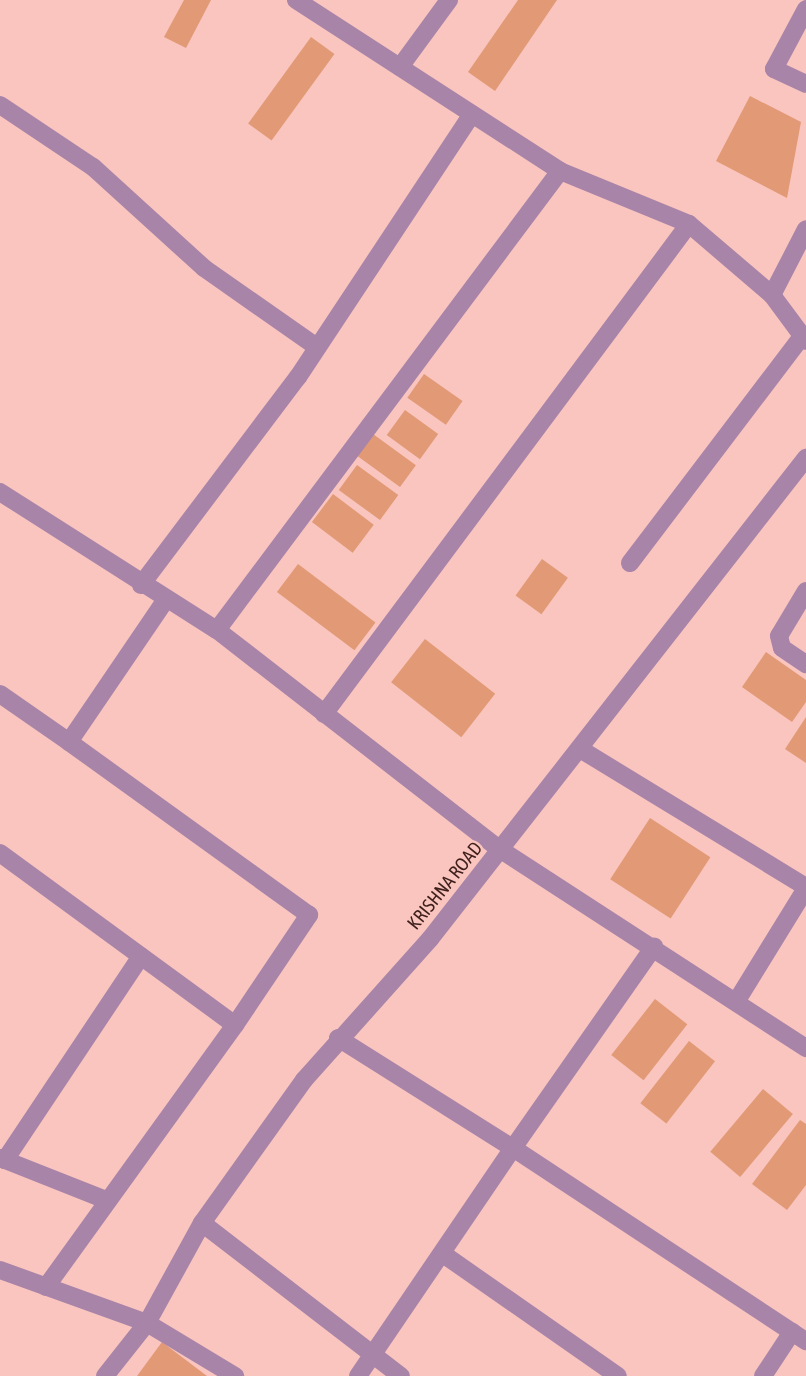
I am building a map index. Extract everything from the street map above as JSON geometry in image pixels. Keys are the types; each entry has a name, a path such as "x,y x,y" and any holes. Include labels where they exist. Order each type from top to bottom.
{"street":[{"path":"296,0 560,171 689,224 772,295 804,338 630,563"},
{"path":"400,67 449,0"},
{"path":"806,9 774,69 806,84"},
{"path":"0,105 93,167 204,268 314,345"},
{"path":"141,585 298,377 314,345 472,114"},
{"path":"217,630 560,171"},
{"path":"324,715 689,224"},
{"path":"772,295 806,229"},
{"path":"806,458 501,850 806,1048"},
{"name":"KRISHNA ROAD","path":"0,492 165,601 217,630 501,850 338,1038 202,1223 147,1323 104,1376"},
{"path":"806,591 779,636 782,648 806,664"},
{"path":"69,742 165,601"},
{"path":"0,694 309,915 235,1025 106,1200 46,1287"},
{"path":"580,749 806,887 736,1002"},
{"path":"0,853 235,1025"},
{"path":"358,1376 374,1359 513,1148 654,947"},
{"path":"106,1200 3,1159 141,956"},
{"path":"338,1038 513,1148 799,1337 763,1376"},
{"path":"202,1223 374,1359 401,1376"},
{"path":"443,1254 618,1376"},
{"path":"0,1270 147,1323 235,1376"}],"building":[{"path":"184,0 211,0 186,48 164,37"},
{"path":"518,0 557,0 495,91 468,72"},
{"path":"311,37 334,54 272,141 248,124"},
{"path":"750,96 801,122 787,198 716,161"},
{"path":"424,374 463,401 446,425 407,398"},
{"path":"405,410 438,434 420,459 387,435"},
{"path":"373,434 416,465 400,487 357,456"},
{"path":"357,465 398,495 380,520 339,490"},
{"path":"333,494 374,525 353,553 312,522"},
{"path":"542,559 568,578 541,614 516,595"},
{"path":"298,564 375,622 354,650 277,592"},
{"path":"425,639 495,694 461,737 391,682"},
{"path":"766,652 806,680 806,702 792,722 742,687"},
{"path":"806,717 806,763 785,749"},
{"path":"650,818 710,857 671,918 610,879"},
{"path":"655,999 687,1024 644,1080 611,1055"},
{"path":"689,1041 715,1061 666,1124 640,1103"},
{"path":"763,1089 793,1114 740,1177 710,1152"},
{"path":"800,1120 806,1124 806,1185 787,1210 752,1184"},
{"path":"162,1342 207,1376 137,1376"}]}
